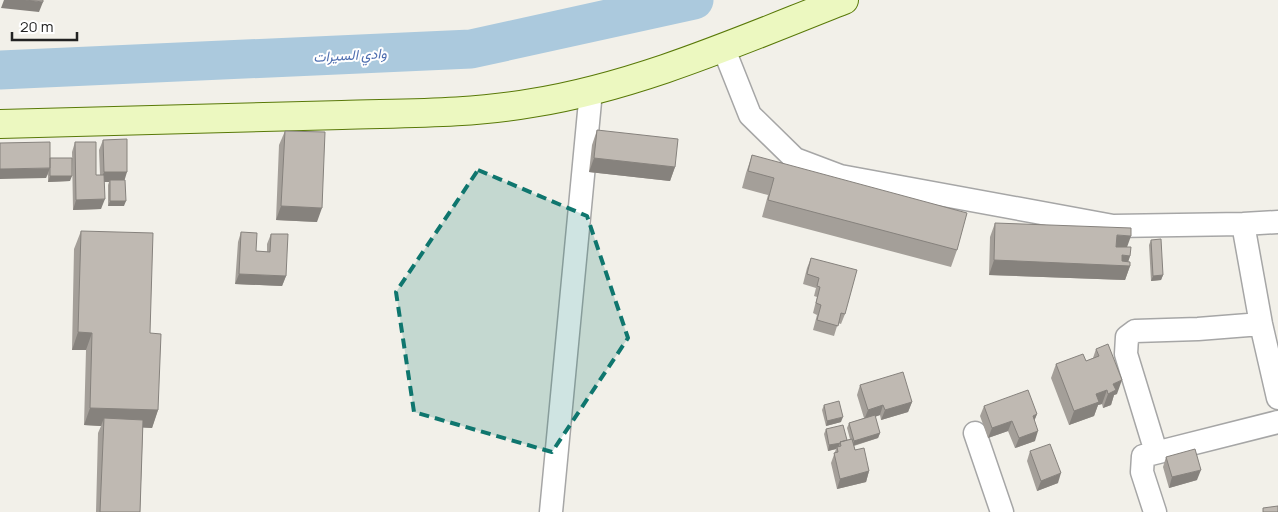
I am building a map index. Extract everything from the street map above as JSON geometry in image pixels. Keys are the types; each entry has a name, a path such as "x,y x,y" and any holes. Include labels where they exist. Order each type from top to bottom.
{"main road":[{"path":"0,124 205,120 484,110 532,103 591,91 660,70 844,0"}],"street":[{"path":"723,47 750,115 795,159 840,176 1113,226 1278,222"},
{"path":"551,512 591,91"},
{"path":"1243,224 1261,324 1278,398"},
{"path":"1156,452 1126,354 1126,337 1135,330 1198,329 1261,324"},
{"path":"1155,512 1142,472 1143,456 1278,422"},
{"path":"975,433 1002,512"}],"highlighted area":[{"path":"478,170 587,216 628,338 552,452 414,412 396,292"}],"building":[{"path":"25,0 43,0 43,2"},
{"path":"597,130 678,139 675,167 594,158"},
{"path":"285,131 325,132 322,208 281,206"},
{"path":"127,139 127,172 104,172 103,140"},
{"path":"50,142 50,168 0,169 0,143"},
{"path":"75,142 96,142 96,175 104,175 105,199 76,200"},
{"path":"752,155 967,213 957,250 768,200 774,178 748,171"},
{"path":"50,158 72,158 72,176 50,176"},
{"path":"110,180 125,180 126,201 110,201"},
{"path":"995,223 1131,228 1131,236 1117,235 1116,247 1131,247 1130,256 1122,255 1122,261 1130,262 1130,266 994,260"},
{"path":"81,231 153,233 150,333 161,334 158,410 90,408 92,333 78,332"},
{"path":"241,232 257,233 256,251 270,252 271,234 288,234 286,276 239,274"},
{"path":"1161,239 1163,275 1153,276 1151,240"},
{"path":"811,258 857,270 845,314 841,313 838,326 817,320 821,305 816,303 820,287 817,286 819,278 807,274"},
{"path":"1108,344 1122,380 1113,384 1116,390 1108,394 1107,390 1096,394 1099,402 1074,411 1056,364 1083,354 1086,361 1099,356 1096,349"},
{"path":"903,372 912,402 885,410 883,405 868,410 860,385"},
{"path":"1028,390 1037,414 1033,416 1038,431 1019,438 1012,421 992,428 984,406"},
{"path":"839,401 843,417 827,421 824,405"},
{"path":"875,415 880,433 854,441 849,423"},
{"path":"104,418 143,420 140,512 100,512"},
{"path":"843,425 847,440 829,445 826,429"},
{"path":"852,439 855,450 864,448 869,471 840,479 834,453 838,452 837,447 841,446 840,442"},
{"path":"1050,444 1061,473 1041,481 1030,451"},
{"path":"1195,449 1201,470 1172,477 1166,457"},
{"path":"1278,506 1278,512 1263,512 1263,508"}],"waterway":[{"name":"وادي السيرات","path":"0,70 471,49 694,0"}]}
